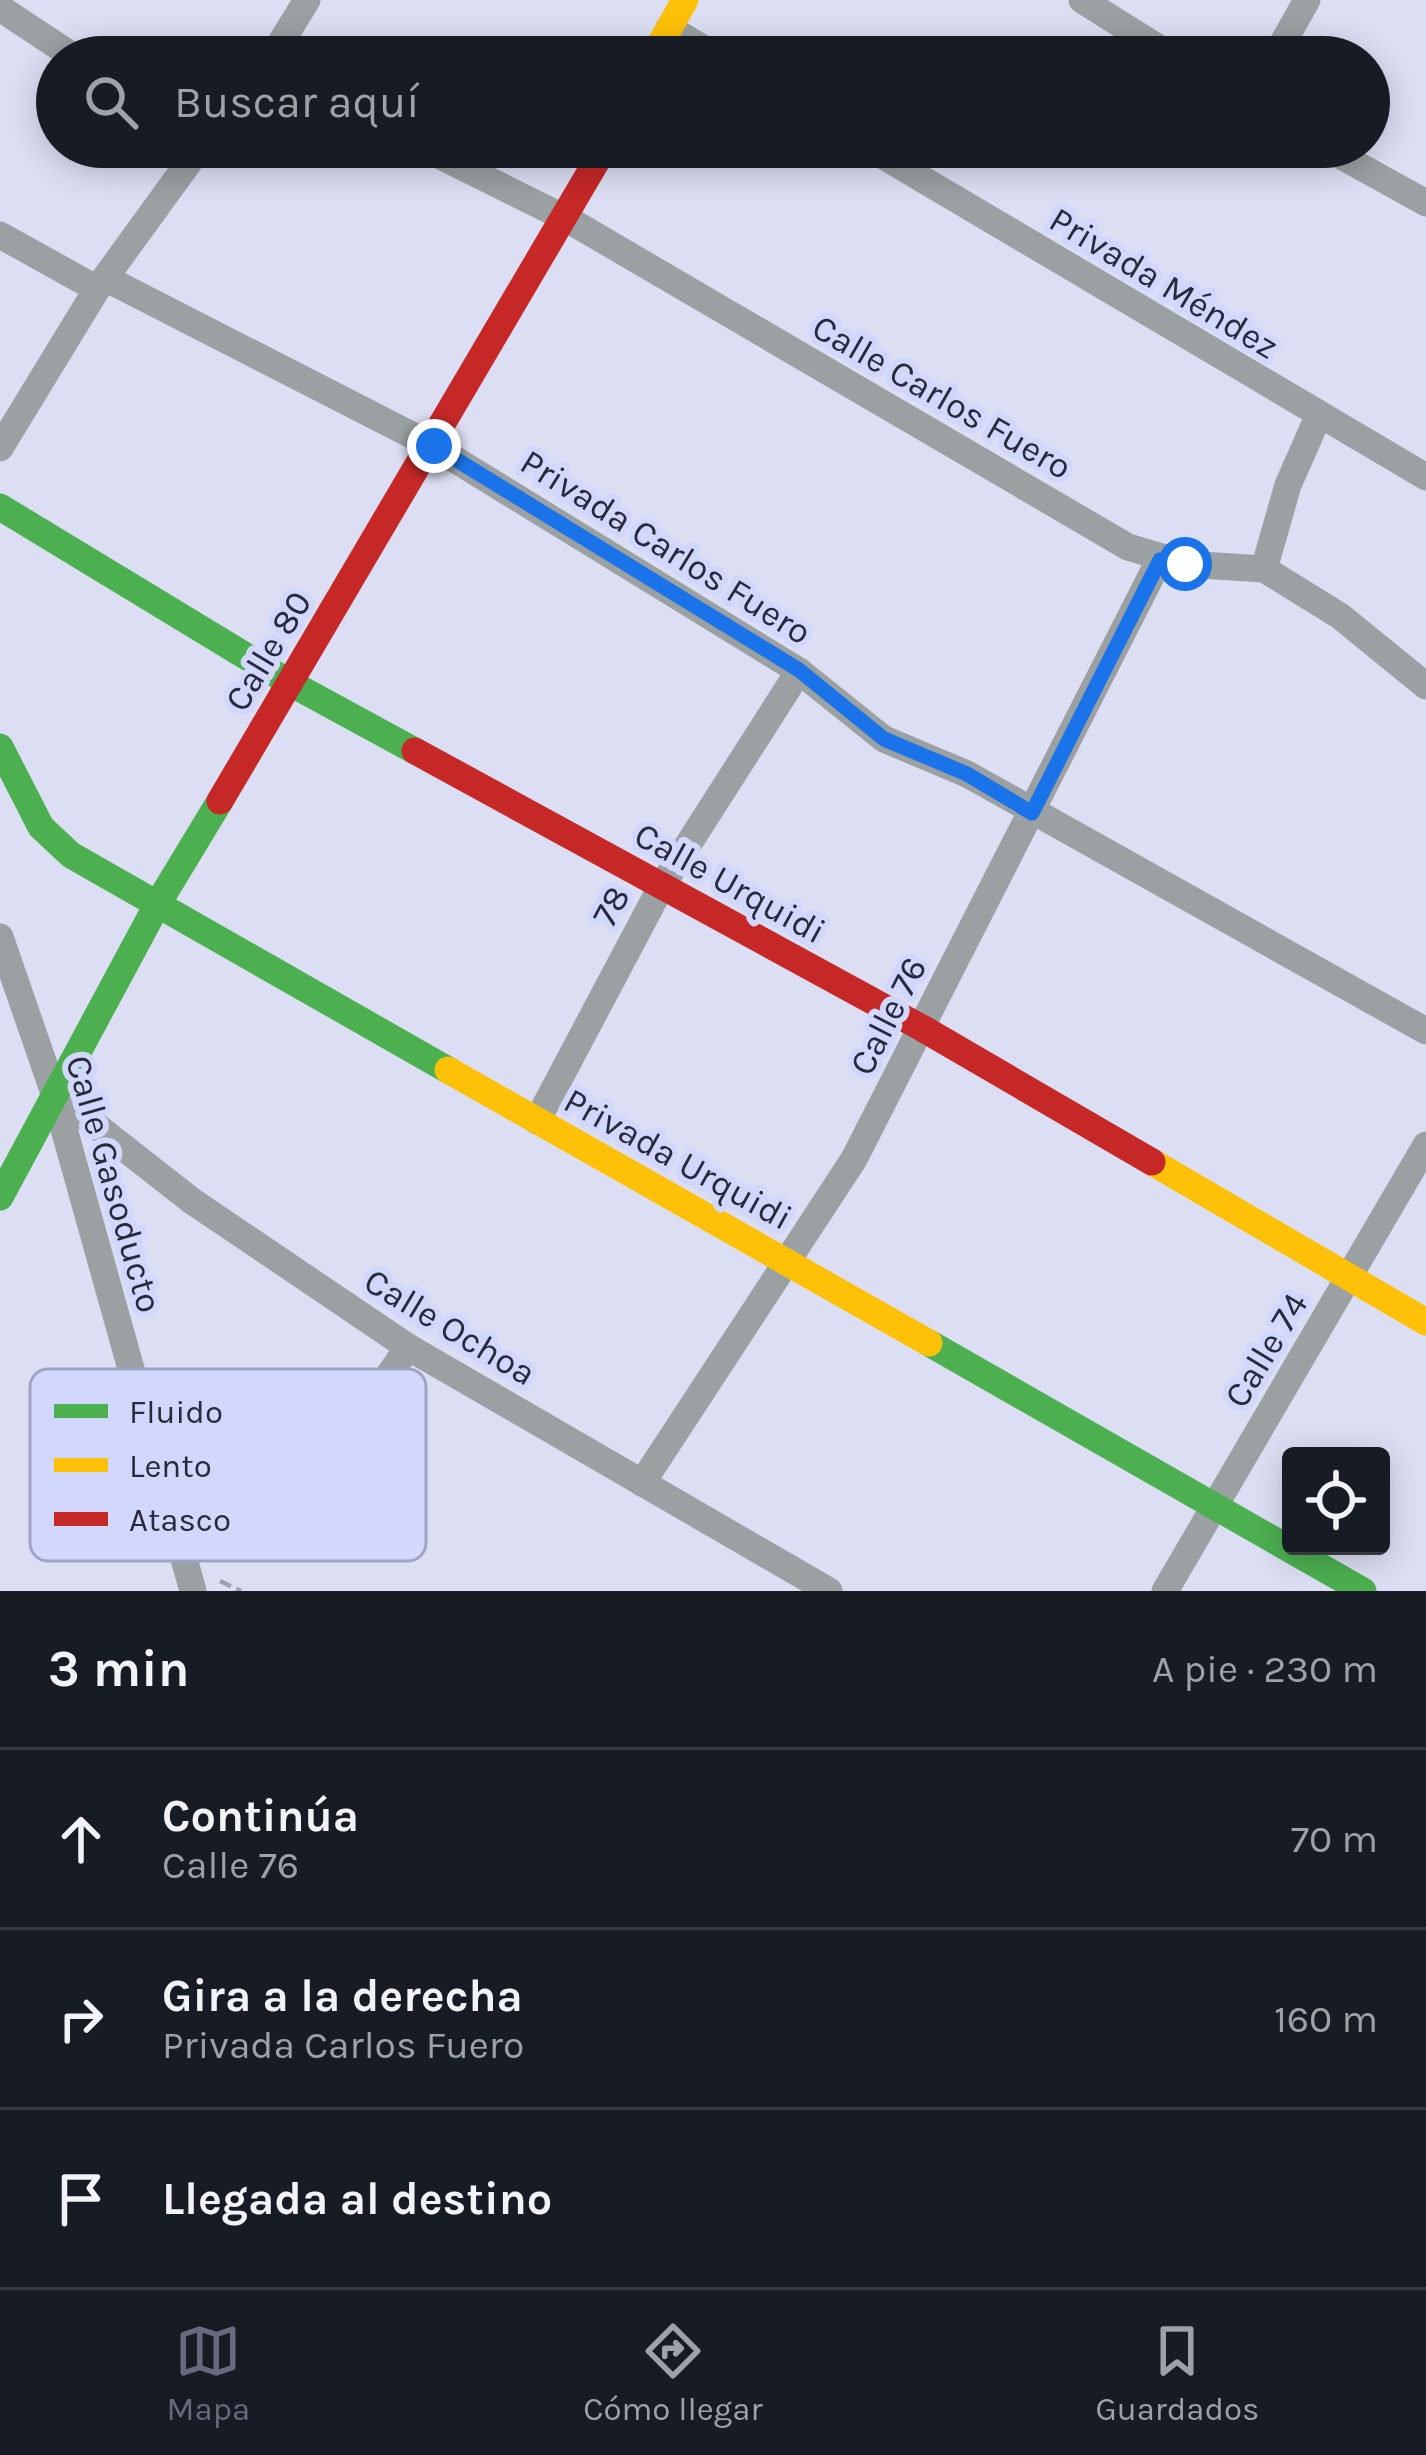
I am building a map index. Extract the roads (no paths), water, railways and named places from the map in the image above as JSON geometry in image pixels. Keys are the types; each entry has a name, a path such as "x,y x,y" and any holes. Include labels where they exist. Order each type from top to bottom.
{"street":[{"path":"285,36 307,0"},
{"path":"1082,0 1139,36"},
{"path":"1287,36 1307,0"},
{"path":"0,8 42,36"},
{"path":"664,36 679,8 701,36"},
{"path":"0,448 103,284 185,168"},
{"name":"Calle Carlos Fuero","path":"464,168 567,219 1095,528 1160,560 1264,569 1340,616 1426,686"},
{"name":"Calle 80","path":"0,1197 157,905 434,446 594,168"},
{"name":"Privada Méndez","path":"903,168 1318,417 1426,476"},
{"path":"1363,168 1426,203"},
{"name":"Privada Carlos Fuero","path":"0,235 434,446 799,670 884,739 967,774 1426,1031"},
{"path":"1264,569 1288,485 1318,417"},
{"name":"Calle Urquidi","path":"0,507 290,683 922,1028 1426,1322"},
{"name":"Calle 76","path":"642,1483 854,1159 1160,560"},
{"name":"78","path":"538,1121 661,887 799,670"},
{"name":"Privada Urquidi","path":"0,747 41,827 70,855 1363,1591"},
{"name":"Calle Gasoducto","path":"0,937 53,1093 131,1369"},
{"name":"Calle Ochoa","path":"53,1093 192,1201 408,1347 829,1591"},
{"name":"Calle 74","path":"1165,1591 1426,1145"},
{"path":"393,1369 408,1347"},
{"name":"Calle Gasoducto","path":"185,1561 193,1591"}]}
